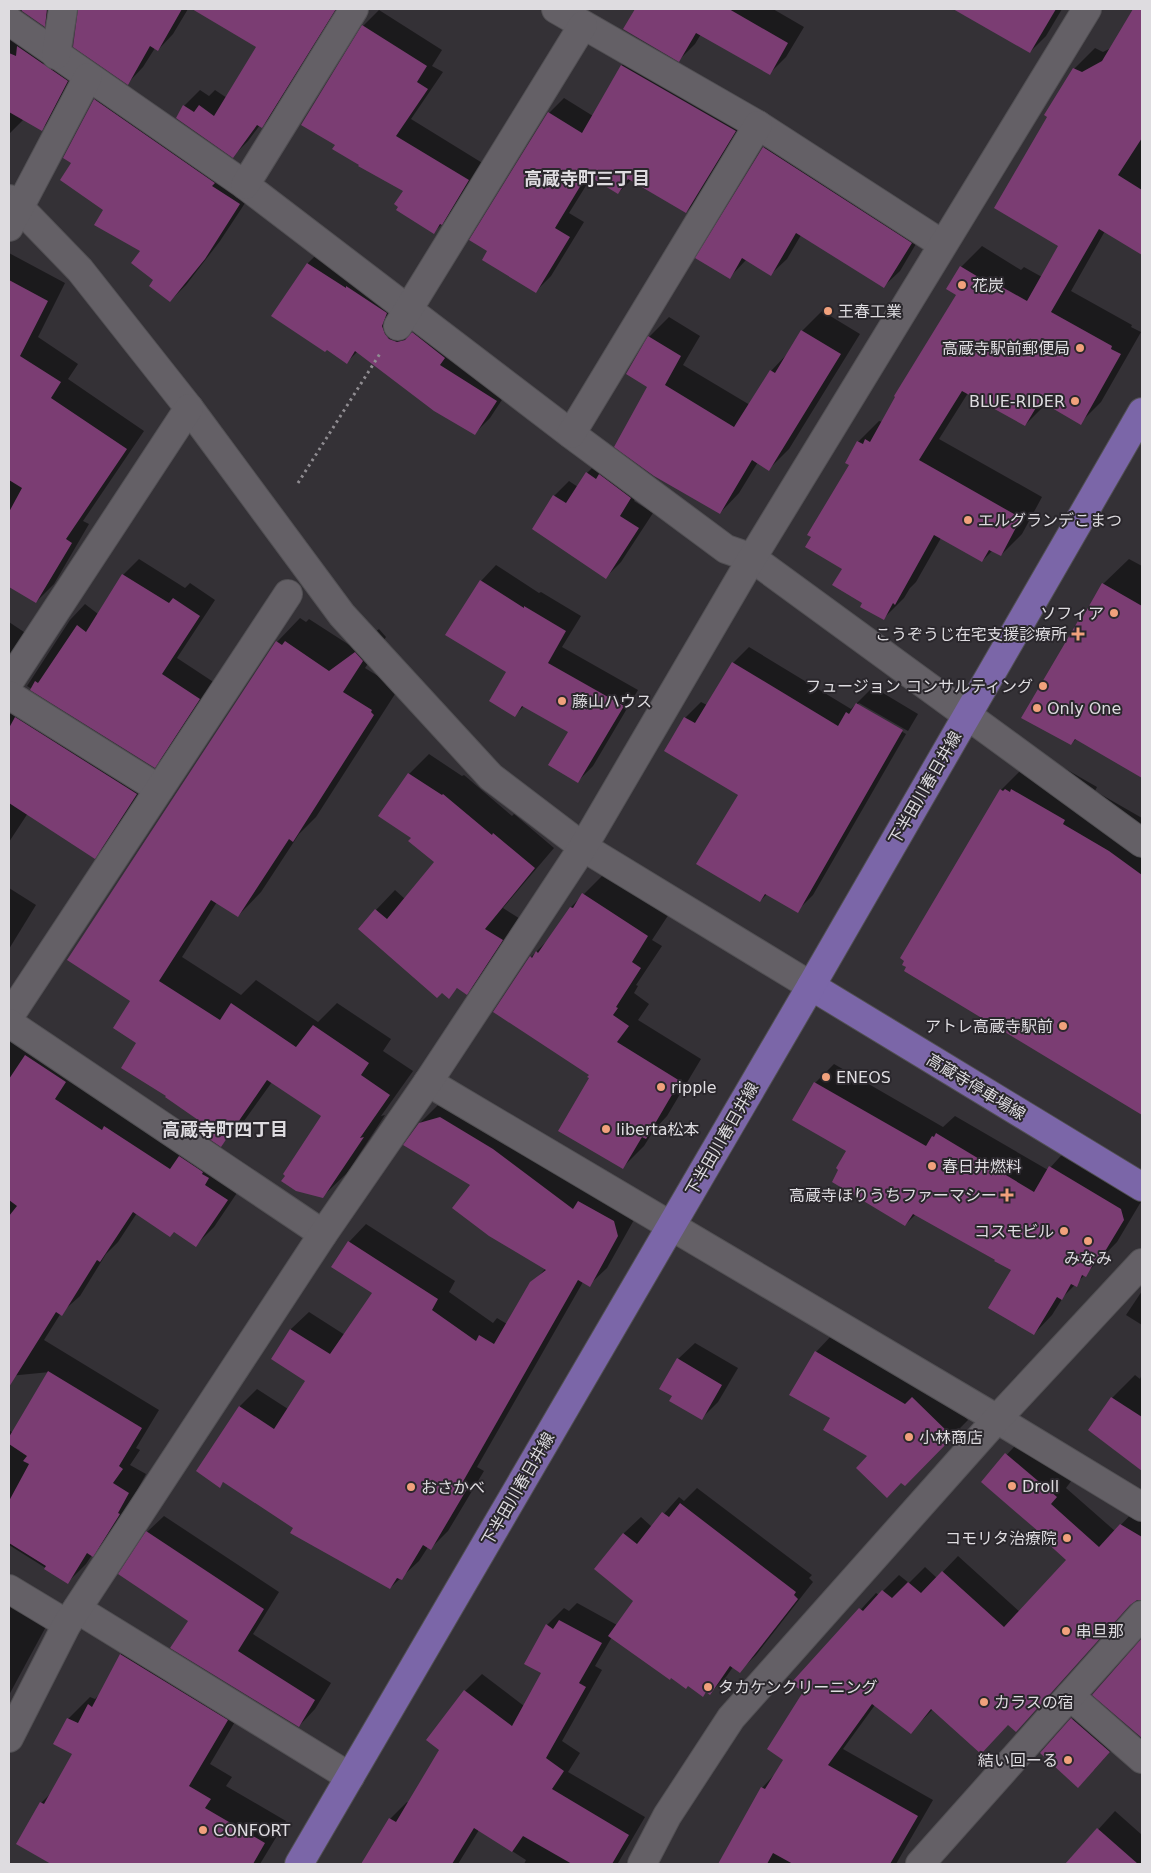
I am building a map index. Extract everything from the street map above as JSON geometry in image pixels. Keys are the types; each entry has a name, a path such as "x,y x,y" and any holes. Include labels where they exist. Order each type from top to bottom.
{"main road":[{"name":"下半田川春日井線","path":"299,1864 811,986 1142,412"},
{"name":"高蔵寺停車場線","path":"811,986 1142,1187"}],"street":[{"path":"56,55 63,9"},
{"path":"245,185 354,9"},
{"path":"9,1738 72,1617 323,1234 428,1082 584,847 752,558 1087,9"},
{"path":"403,318 573,16 758,125 942,244"},
{"path":"9,21 245,185 403,318 571,434 726,549 752,558 1142,842"},
{"path":"88,77 12,211 80,270 189,408 342,615 491,777 584,847 811,986"},
{"path":"571,434 758,125"},
{"path":"9,682 189,408"},
{"path":"9,1017 288,594"},
{"path":"9,694 159,789"},
{"path":"9,1023 323,1234"},
{"path":"428,1082 1142,1507"},
{"path":"642,1864 668,1816 731,1718 997,1419 1142,1262"},
{"path":"9,1589 72,1617 350,1777"},
{"path":"920,1864 1142,1615"},
{"path":"1070,1696 1142,1759"}],"path":[{"path":"298,483 403,318"}],"building":[{"path":"22,9 47,9 45,27 22,11"},
{"path":"78,9 182,9 158,51 150,46 128,85 73,47"},
{"path":"192,9 336,9 262,128 257,125 233,158 176,118 183,105 194,112 199,105 214,116 256,47"},
{"path":"635,9 729,9 788,43 770,75 696,33 679,62 623,29"},
{"path":"953,9 1056,9 1030,53"},
{"path":"1133,9 1142,9 1142,138 1118,175 1142,190 1142,255 1099,229 1051,312 1112,346 1111,349 1121,354 1081,425 1040,401 1025,426 962,391 919,460 1021,518 1001,556 989,550 982,562 934,535 895,605 893,603 884,620 860,607 862,603 832,585 842,569 805,547 811,537 807,535 849,465 845,463 857,441 863,444 865,439 870,442 894,396 956,295 946,289 960,266 1000,290 1002,287 1027,301 1058,246 994,208 1047,117 1044,115 1073,68 1082,72 1102,61"},
{"path":"362,25 427,66 417,82 428,89 396,136 469,180 442,225 440,224 434,234 396,210 398,207 394,204 403,191 358,166 332,149 335,145 301,125"},
{"path":"17,46 68,81 42,131 9,112 9,53 16,56"},
{"path":"621,65 736,131 686,213 628,179 618,194 587,175 555,228 570,237 536,293 482,260 487,251 469,240 548,112 582,133"},
{"path":"94,99 215,183 212,186 240,204 205,259 170,302 149,286 153,280 131,263 140,251 94,225 103,210 60,180 71,163 63,158"},
{"path":"763,147 912,243 884,288 796,233 771,276 742,258 730,279 695,258"},
{"path":"307,263 387,313 382,326 389,339 397,342 405,340 412,332 445,358 440,365 497,401 475,435 434,411 355,351 347,364 327,350 325,352 271,316"},
{"path":"9,280 48,301 20,356 61,382 51,398 127,449 66,539 72,543 36,603 9,587 9,512 22,488 9,480"},
{"path":"801,330 841,354 769,471 752,460 720,514 654,476 614,447 647,387 626,374 648,336 681,356 665,385 734,427 770,370 775,373"},
{"path":"586,472 596,479 599,474 631,498 620,516 639,528 606,579 532,529 553,495 566,503"},
{"path":"122,574 169,603 173,598 200,616 162,674 200,699 155,768 30,690 35,681 38,683 77,625 86,632"},
{"path":"480,580 524,608 524,606 566,631 548,663 624,706 578,783 548,765 568,732 522,706 515,717 489,701 506,672 445,635"},
{"path":"1102,583 1142,606 1142,778 1075,739 1071,745 1021,718"},
{"path":"276,641 282,645 285,641 329,671 355,652 363,661 343,692 372,710 371,712 374,715 293,842 289,839 238,917 211,900 159,981 220,1020 231,1003 296,1047 313,1025 369,1063 361,1075 390,1095 360,1138 364,1137 323,1198 296,1191 281,1181 285,1176 283,1174 321,1116 267,1080 221,1147 196,1130 201,1122 166,1096 121,1068 136,1043 113,1028 130,1001 67,960"},
{"path":"732,662 838,726 846,712 849,714 856,703 903,730 798,913 765,894 760,902 696,864 738,795 664,751 684,717 695,723"},
{"path":"15,717 137,794 95,859 9,803 9,728"},
{"path":"408,773 443,794 535,868 485,929 503,940 467,995 457,988 449,999 442,993 437,998 358,929 375,909 387,919 434,862 408,841 411,838 378,816"},
{"path":"1000,789 1010,792 1011,789 1065,820 1063,824 1109,851 1142,875 1142,1115 904,971 906,967 902,965 904,961 900,958"},
{"path":"582,893 648,936 632,962 641,968 616,1007 618,1008 613,1015 629,1026 617,1042 680,1081 646,1139 642,1137 623,1169 558,1131 589,1075 493,1012 530,956 532,958 536,951 538,953 570,907 573,908"},
{"path":"25,1055 66,1082 55,1099 102,1130 104,1126 170,1169 179,1156 209,1178 205,1185 228,1200 196,1247 174,1232 170,1237 133,1212 100,1262 97,1260 62,1316 56,1312 9,1387 9,1216 17,1206 9,1200 9,1079"},
{"path":"814,1082 926,1146 936,1133 1034,1192 1049,1166 1121,1209 1124,1220 1098,1263 1095,1261 1086,1277 1082,1275 1077,1287 1071,1284 1062,1300 1057,1297 1034,1335 988,1308 1011,1270 913,1214 905,1226 832,1182 838,1170 836,1168 846,1151 792,1120"},
{"path":"440,1117 493,1149 573,1209 578,1201 614,1221 618,1236 590,1287 578,1280 461,1485 467,1489 431,1550 423,1545 402,1580 397,1578 390,1589 290,1533 293,1528 223,1482 220,1488 196,1471 239,1406 274,1429 305,1381 271,1359 290,1329 330,1354 372,1293 331,1267 348,1241 438,1299 432,1310 476,1341 479,1335 494,1344 530,1282 546,1270 489,1236 452,1208 470,1185 403,1145 419,1123"},
{"path":"815,1351 905,1404 912,1397 953,1437 905,1486 901,1483 887,1498 856,1468 867,1456 823,1430 830,1418 789,1395"},
{"path":"677,1358 722,1385 702,1420 669,1401 672,1396 659,1389"},
{"path":"48,1371 142,1428 119,1466 123,1469 113,1483 129,1493 118,1513 120,1514 93,1557 87,1553 68,1584 44,1569 46,1566 9,1543 9,1501 29,1464 23,1461 27,1456 9,1444 9,1437"},
{"path":"1111,1397 1142,1417 1142,1471 1088,1430"},
{"path":"1005,1453 1057,1497 1051,1504 1099,1547 1120,1524 1142,1537 1142,1600 1137,1600 1130,1605 1016,1732 1008,1725 981,1754 931,1709 911,1734 872,1704 828,1765 918,1816 890,1864 793,1864 773,1853 767,1864 718,1864 761,1787 765,1789 783,1760 767,1749 803,1692 791,1683 859,1608 863,1611 882,1590 892,1598 908,1582 921,1593 942,1571 1004,1627 1066,1560 1044,1540 1046,1538 981,1482"},
{"path":"680,1503 796,1592 794,1595 798,1599 740,1673 730,1666 710,1695 706,1692 703,1697 688,1686 686,1689 671,1678 670,1680 608,1636 633,1601 594,1569 623,1533 637,1544 662,1512 669,1517"},
{"path":"146,1531 264,1609 238,1651 315,1700 299,1727 170,1648 188,1621 118,1574"},
{"path":"559,1620 602,1643 579,1683 586,1687 546,1758 564,1771 552,1789 629,1835 612,1864 572,1864 523,1836 512,1852 474,1828 452,1864 361,1864 389,1818 396,1822 439,1750 426,1740 464,1690 512,1726 541,1673 524,1664 546,1624 553,1629"},
{"path":"1142,1638 1142,1738 1092,1695"},
{"path":"120,1654 228,1720 189,1786 211,1799 205,1808 265,1843 253,1864 51,1864 16,1844 40,1802 44,1804 72,1754 53,1744 67,1718 78,1723 88,1704 92,1707"},
{"path":"1071,1718 1110,1752 1078,1788 1040,1753"},
{"path":"1097,1828 1138,1864 1065,1864"}],"place":[{"name":"花炭","path":"962,285"},
{"name":"王春工業","path":"828,311"},
{"name":"高蔵寺駅前郵便局","path":"1080,348"},
{"name":"BLUE-RIDER","path":"1075,401"},
{"name":"エルグランデこまつ","path":"968,520"},
{"name":"ソフィア","path":"1114,613"},
{"name":"こうぞうじ在宅支援診療所","path":"1078,634"},
{"name":"フュージョン コンサルティング","path":"1043,686"},
{"name":"藤山ハウス","path":"562,701"},
{"name":"Only One","path":"1037,708"},
{"name":"アトレ高蔵寺駅前","path":"1063,1026"},
{"name":"ENEOS","path":"826,1077"},
{"name":"ripple","path":"661,1087"},
{"name":"liberta松本","path":"606,1129"},
{"name":"春日井燃料","path":"932,1166"},
{"name":"高蔵寺ほりうちファーマシー","path":"1007,1195"},
{"name":"コスモビル","path":"1064,1231"},
{"name":"みなみ","path":"1088,1241"},
{"name":"小林商店","path":"909,1437"},
{"name":"Droll","path":"1012,1486"},
{"name":"おさかべ","path":"411,1487"},
{"name":"コモリタ治療院","path":"1067,1538"},
{"name":"串旦那","path":"1066,1631"},
{"name":"タカケンクリーニング","path":"708,1687"},
{"name":"カラスの宿","path":"984,1702"},
{"name":"結い回ーる","path":"1068,1760"},
{"name":"CONFORT","path":"203,1830"}],"district":[{"name":"高蔵寺町三丁目","path":"587,178"},
{"name":"高蔵寺町四丁目","path":"225,1129"}]}
